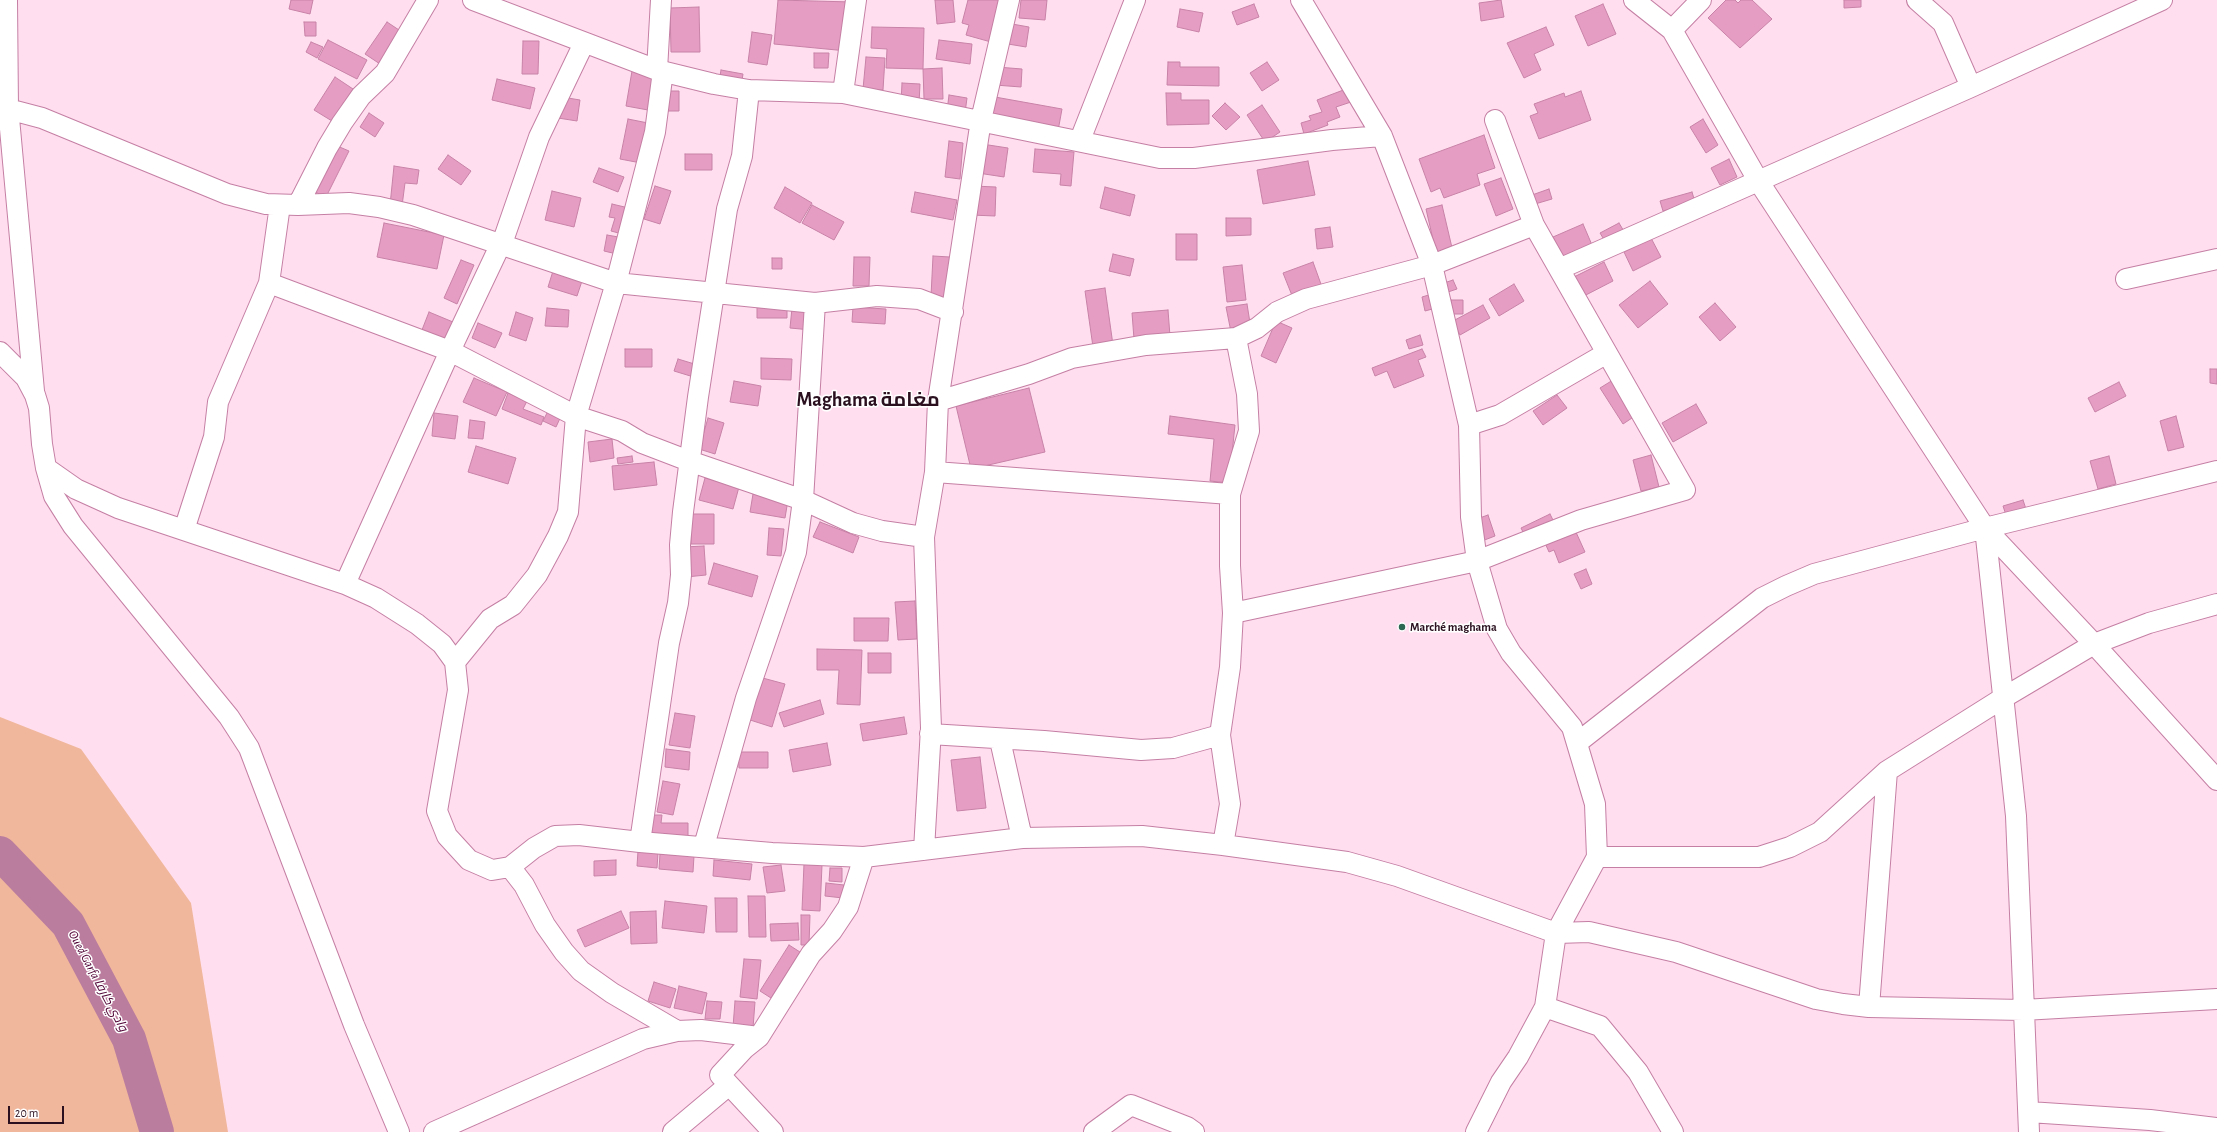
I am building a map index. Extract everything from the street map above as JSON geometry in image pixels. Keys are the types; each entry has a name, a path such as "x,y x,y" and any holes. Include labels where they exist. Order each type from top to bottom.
{"street":[{"path":"7,0 4,52 4,107 35,395"},
{"path":"184,530 214,437 218,402 268,283 289,205 361,96 385,73 428,0"},
{"path":"473,0 584,43 660,70 749,90 843,94 981,120 1160,158 1194,158 1332,140 1382,136"},
{"path":"455,662 490,619 513,605 537,574 558,536 568,512 576,416 616,283 655,132 660,70 661,0"},
{"path":"843,94 856,0"},
{"path":"924,850 930,734 924,538 935,472 938,401 953,312 981,120 1009,0"},
{"path":"1080,140 1135,0"},
{"path":"1301,0 1382,136 1432,265 1469,425 1471,517 1477,561 1497,629 1511,653 1572,727 1595,804 1598,857 1556,933 1545,1007 1518,1057 1501,1082 1476,1132"},
{"path":"1634,0 1672,30 1759,182 1985,528 2094,644 2217,780"},
{"path":"1672,30 1701,0"},
{"path":"1917,0 1944,23 1971,87"},
{"path":"1559,269 1759,182 2162,0"},
{"path":"344,584 501,243 538,137 584,43"},
{"path":"640,842 669,643 678,603 681,574 680,545 689,461 727,209 742,156 749,90"},
{"path":"4,107 42,118 227,194 266,204 289,205 349,203 379,207 413,215 501,243 616,283 816,303 877,296 919,300 953,312"},
{"path":"1233,613 1477,561 1581,520 1685,490 1534,225 1496,120"},
{"path":"938,401 1072,358 1146,345 1236,338 1257,328 1277,312 1306,300 1432,265 1534,225"},
{"path":"2126,279 2217,260"},
{"path":"268,283 450,351 576,416 622,431 642,443 802,500 853,523 882,531 924,538"},
{"path":"704,846 746,698 796,552 802,500 816,303"},
{"path":"1223,845 1230,804 1220,735 1230,667 1233,613 1230,566 1230,494 1249,431 1248,394 1236,338"},
{"path":"0,352 26,378 35,395 39,408 46,468 54,496 73,526 229,717 249,748 354,1025 399,1132"},
{"path":"1469,425 1500,415 1607,353"},
{"path":"46,468 76,489 118,508 344,584 376,598 417,624 442,644 455,662 458,690 437,811 447,836 469,860 492,870 510,867 534,848 555,836 579,835 640,842 704,846 772,853 864,857 1022,838 1142,836 1223,845 1347,862 1397,876 1556,933 1589,932 1676,952 1816,999 1869,1007 2023,1010 2217,999"},
{"path":"1577,742 1762,598 1814,574 1985,528 2217,471"},
{"path":"935,472 1230,494"},
{"path":"1985,528 2016,816 2029,1132"},
{"path":"1598,857 1760,857 1790,847 1820,832 1887,770 2094,644 2149,623 2217,604"},
{"path":"930,734 1000,740 1044,741 1141,750 1173,748 1220,735"},
{"path":"1000,740 1022,838"},
{"path":"1869,1007 1887,770"},
{"path":"774,1132 720,1074 744,1049 759,1037 811,954 832,931 848,907 864,857"},
{"path":"510,867 524,885 564,952 581,971 612,993 677,1031"},
{"path":"1545,1007 1600,1026 1638,1072 1673,1132"},
{"path":"434,1132 643,1039 677,1031 700,1030 759,1037"},
{"path":"672,1132 729,1085"},
{"path":"1094,1132 1131,1105 1187,1127 1194,1132"},
{"path":"2029,1112 2150,1120 2217,1128"}],"shaded area":[{"path":"0,717 81,749 191,903 228,1132 0,1132"}],"building":[{"path":"291,0 313,0 310,14 289,9"},
{"path":"778,0 852,2 847,51 774,44"},
{"path":"935,0 953,0 955,22 937,24"},
{"path":"968,0 1002,0 991,42 966,35 969,25 962,23"},
{"path":"1021,0 1047,0 1045,20 1019,18"},
{"path":"1501,0 1504,17 1481,21 1479,3"},
{"path":"1726,0 1735,0 1738,3 1741,0 1752,0 1772,19 1740,48 1708,18"},
{"path":"1844,0 1861,0 1861,7 1844,8"},
{"path":"1254,4 1259,17 1237,25 1232,12"},
{"path":"1603,4 1616,34 1588,46 1575,16"},
{"path":"699,7 700,52 671,52 670,8"},
{"path":"1180,9 1203,13 1199,32 1177,27"},
{"path":"304,22 316,22 316,36 305,36"},
{"path":"387,22 402,32 380,64 365,54"},
{"path":"1012,24 1029,27 1026,47 1008,44"},
{"path":"872,27 924,28 923,69 886,68 887,49 871,48"},
{"path":"1546,27 1554,45 1534,54 1541,70 1524,78 1507,43"},
{"path":"752,32 772,35 767,65 748,62"},
{"path":"328,40 367,60 357,79 318,59"},
{"path":"939,40 972,44 970,64 936,59"},
{"path":"523,41 539,41 538,74 522,74"},
{"path":"311,42 323,47 317,58 306,52"},
{"path":"814,53 829,53 828,68 814,68"},
{"path":"866,57 885,58 883,90 863,89"},
{"path":"1168,62 1180,62 1180,67 1219,67 1219,86 1167,85"},
{"path":"1267,62 1279,80 1262,91 1250,73"},
{"path":"997,67 1022,69 1021,87 995,85"},
{"path":"942,68 943,99 924,99 923,69"},
{"path":"721,70 743,74 741,87 719,83"},
{"path":"632,71 655,75 648,110 626,106"},
{"path":"335,77 353,89 332,121 314,110"},
{"path":"497,79 535,88 530,109 492,100"},
{"path":"902,83 920,84 919,104 901,103"},
{"path":"1346,89 1351,102 1336,107 1340,117 1327,122 1328,125 1304,134 1301,123 1311,120 1309,116 1322,112 1317,100"},
{"path":"663,91 679,91 679,111 662,111"},
{"path":"1581,91 1591,120 1539,139 1530,116 1538,113 1534,104 1564,93 1565,97"},
{"path":"1166,93 1181,93 1181,100 1209,100 1209,124 1167,125"},
{"path":"949,95 967,98 965,113 947,111"},
{"path":"562,97 580,100 577,121 558,118"},
{"path":"995,97 1062,109 1058,131 991,119"},
{"path":"1225,103 1240,117 1226,130 1212,116"},
{"path":"1262,105 1280,132 1265,142 1247,115"},
{"path":"369,113 384,123 375,137 360,127"},
{"path":"628,119 648,123 641,163 620,159"},
{"path":"1703,119 1718,145 1706,153 1690,127"},
{"path":"1484,135 1495,168 1477,174 1480,185 1444,198 1440,188 1431,192 1419,159"},
{"path":"949,141 963,143 960,179 945,177"},
{"path":"982,144 1008,148 1004,177 978,173"},
{"path":"335,145 349,151 326,197 313,191"},
{"path":"1035,149 1074,152 1071,186 1060,185 1061,174 1033,172"},
{"path":"685,154 712,154 712,170 685,170"},
{"path":"448,155 471,171 461,185 438,169"},
{"path":"1729,159 1737,177 1720,185 1711,168"},
{"path":"1308,161 1315,195 1263,204 1257,170"},
{"path":"394,166 419,170 417,184 405,183 402,206 390,205"},
{"path":"599,168 624,177 618,192 593,182"},
{"path":"1501,178 1513,209 1496,216 1484,184"},
{"path":"655,186 671,191 660,224 644,219"},
{"path":"973,186 996,187 995,216 971,215"},
{"path":"785,187 812,203 800,223 774,208"},
{"path":"1105,187 1135,195 1130,216 1100,208"},
{"path":"1549,189 1552,199 1535,204 1532,195"},
{"path":"552,191 581,198 574,227 545,220"},
{"path":"915,192 957,200 953,220 911,212"},
{"path":"1692,192 1695,202 1663,211 1660,201"},
{"path":"612,204 633,209 626,235 611,231 615,218 609,217"},
{"path":"812,205 844,222 834,240 802,223"},
{"path":"1442,205 1453,252 1437,257 1426,209"},
{"path":"1226,218 1251,218 1251,235 1226,236"},
{"path":"384,223 444,235 437,269 377,257"},
{"path":"1619,223 1625,233 1606,243 1600,233"},
{"path":"1583,224 1592,245 1563,258 1553,237"},
{"path":"1330,227 1333,247 1317,249 1315,229"},
{"path":"1176,234 1197,234 1197,260 1176,260"},
{"path":"607,235 624,238 621,255 604,251"},
{"path":"1651,238 1661,257 1633,271 1624,252"},
{"path":"1113,254 1134,259 1130,276 1109,271"},
{"path":"933,256 950,257 947,298 931,296"},
{"path":"854,257 870,257 869,286 853,286"},
{"path":"772,258 782,258 782,269 772,269"},
{"path":"461,260 474,265 457,304 444,298"},
{"path":"1313,262 1322,287 1293,298 1283,273"},
{"path":"1604,262 1613,281 1582,297 1572,278"},
{"path":"1242,265 1246,300 1227,302 1223,267"},
{"path":"553,271 582,281 577,296 548,287"},
{"path":"1453,280 1457,289 1445,293 1441,284"},
{"path":"1650,281 1668,304 1638,328 1619,305"},
{"path":"1514,284 1524,301 1499,316 1489,299"},
{"path":"1105,288 1113,345 1093,347 1085,291"},
{"path":"1432,294 1436,308 1425,311 1422,297"},
{"path":"1451,300 1463,300 1463,314 1452,314"},
{"path":"1715,303 1736,327 1720,341 1699,317"},
{"path":"757,304 787,304 787,318 757,318"},
{"path":"1247,304 1251,329 1231,332 1226,307"},
{"path":"1483,305 1490,318 1460,335 1453,321"},
{"path":"853,307 886,309 885,324 852,322"},
{"path":"547,308 569,310 568,327 545,326"},
{"path":"792,308 812,309 811,330 790,328"},
{"path":"1168,310 1170,336 1134,339 1132,313"},
{"path":"429,312 453,322 444,344 420,335"},
{"path":"516,312 533,318 526,341 509,335"},
{"path":"1276,321 1292,328 1276,363 1261,356"},
{"path":"478,323 502,333 495,348 472,338"},
{"path":"1420,335 1423,345 1409,349 1406,340"},
{"path":"625,349 652,349 652,367 625,367"},
{"path":"1422,349 1426,357 1418,360 1424,376 1394,388 1387,371 1375,376 1372,368"},
{"path":"761,358 792,359 791,380 761,379"},
{"path":"678,359 701,366 697,378 674,371"},
{"path":"2210,369 2217,369 2217,384 2210,383"},
{"path":"474,378 507,392 496,416 463,402"},
{"path":"1613,380 1635,416 1623,424 1600,388"},
{"path":"734,381 761,386 758,406 730,402"},
{"path":"2119,382 2126,396 2095,412 2088,398"},
{"path":"1029,388 1045,452 971,469 956,406"},
{"path":"508,393 527,401 523,409 544,417 541,425 502,409"},
{"path":"1557,395 1567,408 1543,425 1533,411"},
{"path":"1696,404 1707,423 1673,442 1662,423"},
{"path":"550,407 562,414 556,427 543,421"},
{"path":"434,413 458,416 455,439 432,436"},
{"path":"1170,416 1235,425 1229,483 1210,481 1214,439 1168,434"},
{"path":"2176,416 2184,447 2168,451 2160,421"},
{"path":"708,418 724,423 715,454 699,449"},
{"path":"470,420 485,422 483,439 468,438"},
{"path":"612,439 614,458 590,462 588,442"},
{"path":"476,446 516,458 508,484 468,472"},
{"path":"1651,455 1659,487 1641,491 1633,460"},
{"path":"632,456 633,462 618,464 617,458"},
{"path":"2109,456 2116,484 2098,489 2090,461"},
{"path":"654,462 657,485 614,490 612,466"},
{"path":"705,478 739,487 733,509 699,500"},
{"path":"753,494 788,500 785,518 750,512"},
{"path":"2023,500 2027,512 2007,518 2003,506"},
{"path":"691,514 714,514 714,544 691,544"},
{"path":"1550,514 1555,524 1526,538 1521,528"},
{"path":"1488,515 1495,536 1482,541 1474,520"},
{"path":"820,522 859,537 853,553 813,537"},
{"path":"769,528 784,529 781,556 767,555"},
{"path":"1575,530 1585,552 1559,563 1554,550 1549,552 1545,543"},
{"path":"704,546 706,575 686,577 684,547"},
{"path":"714,563 758,576 752,597 708,584"},
{"path":"1586,569 1592,584 1581,589 1574,574"},
{"path":"915,601 917,639 898,640 895,602"},
{"path":"854,618 889,618 888,641 854,641"},
{"path":"817,649 862,650 860,705 837,704 839,670 817,670"},
{"path":"868,653 891,653 891,673 868,673"},
{"path":"759,677 785,684 772,727 747,719"},
{"path":"820,700 824,714 784,727 779,713"},
{"path":"675,713 695,716 690,748 669,745"},
{"path":"904,717 907,734 863,741 860,724"},
{"path":"827,743 831,765 793,772 789,750"},
{"path":"666,749 690,752 689,770 665,767"},
{"path":"738,752 768,752 768,768 739,768"},
{"path":"980,757 986,808 957,811 951,760"},
{"path":"663,781 680,784 673,815 657,812"},
{"path":"647,815 662,815 661,823 688,823 688,837 646,837"},
{"path":"638,851 658,853 657,868 637,866"},
{"path":"660,854 694,856 693,872 659,869"},
{"path":"616,860 616,875 594,876 594,861"},
{"path":"714,860 752,864 750,880 713,876"},
{"path":"804,864 822,865 820,911 802,910"},
{"path":"781,865 785,891 767,893 763,867"},
{"path":"830,868 842,868 842,882 829,881"},
{"path":"826,883 844,885 843,898 825,896"},
{"path":"748,896 765,896 766,937 749,937"},
{"path":"715,898 737,898 737,932 716,932"},
{"path":"665,901 707,906 704,933 662,928"},
{"path":"621,911 629,928 585,947 577,930"},
{"path":"656,911 657,943 631,944 630,912"},
{"path":"801,915 810,915 809,945 801,945"},
{"path":"798,923 799,940 771,941 770,924"},
{"path":"789,945 800,952 771,998 760,991"},
{"path":"744,959 761,960 757,999 740,997"},
{"path":"654,982 676,989 670,1008 648,1001"},
{"path":"679,986 707,993 702,1014 674,1008"},
{"path":"707,1001 722,1002 720,1019 705,1019"},
{"path":"735,1001 755,1002 753,1028 733,1027"}],"waterway":[{"name":"Oued Garfa وادي كارفا","path":"0,853 68,924 129,1039 157,1132"}],"place":[{"name":"Marché maghama","path":"1402,627"}],"district":[{"name":"Maghama مغامة","path":"868,400"}]}
